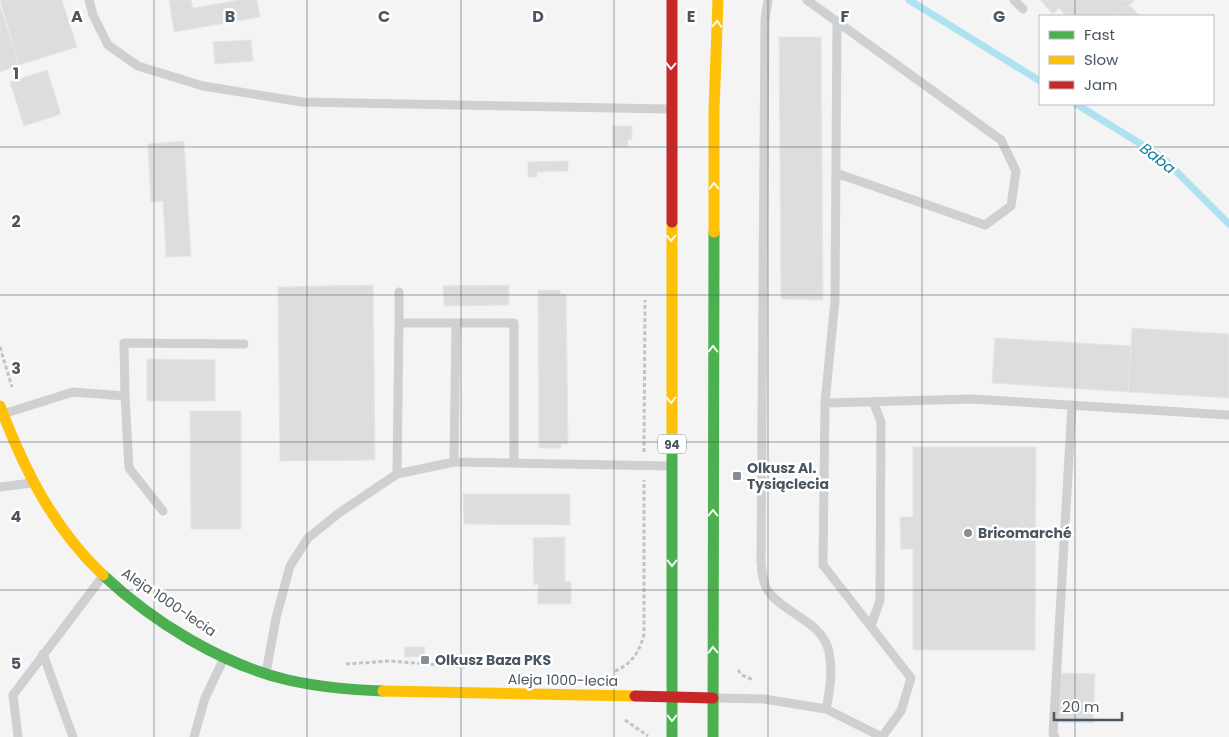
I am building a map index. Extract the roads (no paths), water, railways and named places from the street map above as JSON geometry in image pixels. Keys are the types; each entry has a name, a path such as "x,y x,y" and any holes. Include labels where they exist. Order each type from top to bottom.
{"main road":[{"name":"94","path":"672,0 672,737"},
{"path":"713,737 714,110 718,0"},
{"name":"Aleja 1000-lecia","path":"2,410 44,502 68,539 102,576 185,634 225,656 266,673 314,685 361,690 713,698"}],"lane":[{"path":"88,0 108,45 138,66 203,86 302,102 671,109"},
{"path":"768,0 765,30 761,561 763,581 768,591 780,604 818,631 829,650 832,680 826,709"},
{"path":"807,0 1001,140 1016,171 1011,206 984,225 836,173"},
{"path":"1014,0 1023,8"},
{"path":"713,698 764,699 826,709 882,737 900,710 911,678 824,565 825,403 835,300 837,22"},
{"path":"397,474 399,292"},
{"path":"454,462 456,322"},
{"path":"399,323 514,323 514,463"},
{"path":"162,511 129,468 124,343 244,344"},
{"path":"2,410 18,409 73,392 125,396"},
{"path":"825,403 972,399 1229,416"},
{"path":"871,626 880,600 880,422 873,401"},
{"path":"1055,737 1053,734 1072,405"},
{"path":"266,673 276,618 290,566 308,538 339,513 397,474 454,462 672,466"},
{"path":"0,487 35,483"},
{"path":"18,737 13,695 102,576"},
{"path":"43,654 74,737"},
{"path":"194,737 206,698 225,656"}],"waterway":[{"name":"Baba","path":"909,0 1039,80"},
{"name":"Baba","path":"1078,105 1162,157 1229,224"}],"place":[{"name":"Olkusz Al. Tysiąclecia","path":"737,476"},
{"name":"Bricomarché","path":"968,533"},
{"name":"Olkusz Baza PKS","path":"425,660"}]}
